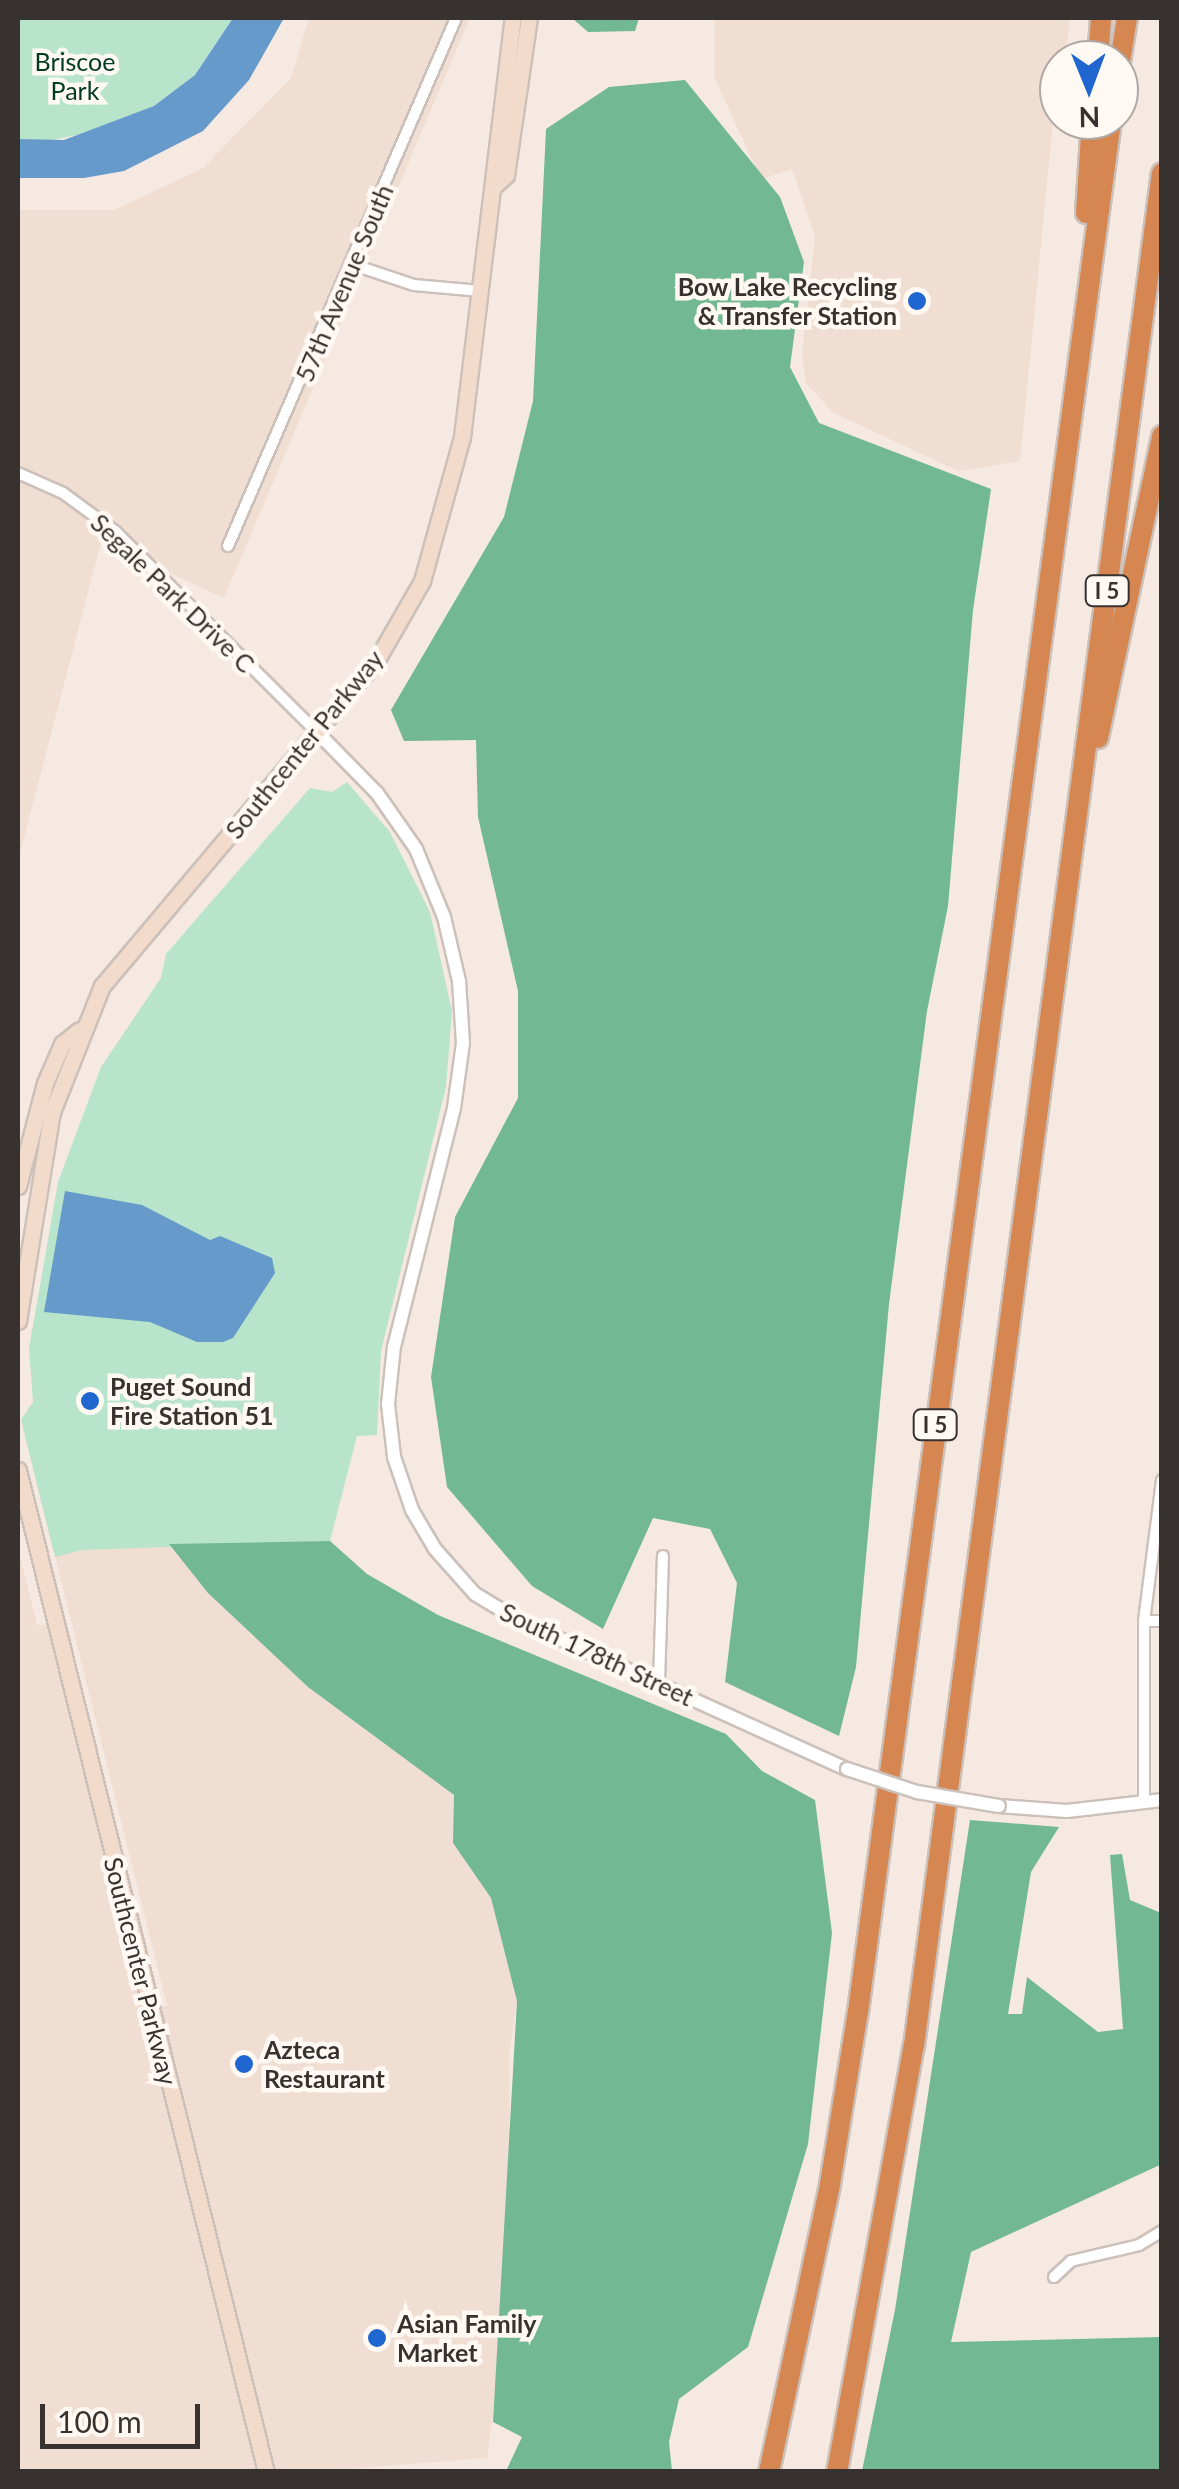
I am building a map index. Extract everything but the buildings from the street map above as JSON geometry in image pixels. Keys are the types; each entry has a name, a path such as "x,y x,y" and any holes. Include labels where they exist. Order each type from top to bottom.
{"highway":[{"path":"1076,374 1091,140"},
{"name":"I 5","path":"769,2472 830,2184 858,2012 1108,140"},
{"name":"I 5","path":"838,2472 914,2046 1162,173"},
{"path":"1075,832 1120,648 1162,436"}],"main road":[{"name":"Southcenter Parkway","path":"18,1321 36,1184 79,1030 102,986 376,661 422,581 448,507 496,185 491,172 512,18"},
{"name":"Southcenter Parkway","path":"496,185 506,175 529,18"},
{"name":"Southcenter Parkway","path":"18,1186 45,1083 62,1044 79,1030"},
{"name":"Southcenter Parkway","path":"18,1470 266,2472"}],"street":[{"name":"57th Avenue South","path":"228,546 354,265 456,18"},
{"path":"354,265 414,285 482,290"},
{"name":"Segale Park Drive C","path":"18,473 62,493 116,532 317,732"},
{"name":"South 178th Street","path":"317,732 377,793 416,848 444,918 459,980 462,1044 454,1108 394,1346 388,1404 394,1457 412,1510 435,1549 475,1594 520,1622 847,1768 917,1792 999,1806 1067,1810 1162,1800"},
{"path":"1144,1802 1144,1622 1162,1480"},
{"path":"659,1683 664,1556"},
{"path":"1144,1622 1162,1621"},
{"path":"1054,2277 1071,2261 1138,2245 1162,2231"}],"shaded area":[{"path":"309,18 470,18 224,598 101,542 18,861 18,210 114,210 203,168 291,78"},
{"path":"715,18 1070,18 1067,40 1039,40 1039,140 1051,140 1020,461 958,471 834,413 806,384 802,354 815,237 792,169 761,179 714,77"},
{"path":"31,1330 237,1363 169,1545 209,1593 308,1687 454,1795 453,1843 491,1898 517,2001 509,2057 510,2197 499,2368 487,2458 308,2472 18,2471 18,1547 37,1625 55,1625 150,2006 167,2006 21,1420 33,1402"}],"green space":[{"name":"Briscoe Park","path":"18,18 233,18 195,75 154,106 91,132 43,142 18,139"},
{"path":"572,18 639,18 635,31 588,32"},
{"path":"685,80 780,197 804,262 790,367 819,423 991,489 973,610 948,906 927,1011 889,1304 856,1667 839,1736 725,1682 737,1583 710,1529 653,1518 603,1629 532,1586 447,1487 431,1377 455,1217 518,1098 518,991 478,817 476,740 404,741 391,710 504,517 533,401 546,129 609,87"},
{"path":"347,782 390,832 430,912 452,1011 446,1087 381,1351 377,1435 357,1436 330,1541 82,1550 55,1557 21,1420 33,1402 29,1349 58,1182 101,1067 161,978 166,954 310,788 332,792"},
{"path":"330,1541 367,1574 438,1615 726,1734 762,1771 815,1800 832,1933 808,2144 748,2347 679,2399 669,2442 672,2471 506,2471 522,2437 493,2422 517,2001 491,1898 453,1843 454,1795 308,1687 208,1593 169,1544"},
{"path":"970,1820 1059,1827 1031,1872 1008,2014 1022,2014 1027,1977 1098,2032 1123,2029 1110,1855 1122,1854 1130,1900 1161,1913 1162,2164 971,2252 951,2342 1161,2337 1161,2471 862,2471 895,2310"}],"water":[{"path":"233,18 284,18 249,80 203,131 124,171 84,178 18,178 18,139 64,140 154,106 195,75"},
{"path":"65,1191 142,1205 210,1240 220,1236 272,1258 275,1273 233,1338 223,1342 197,1342 150,1322 44,1312"}],"place":[{"name":"Bow Lake Recycling & Transfer Station","path":"917,301"},
{"name":"Puget Sound Fire Station 51","path":"90,1401"},
{"name":"Azteca Restaurant","path":"244,2064"},
{"name":"Asian Family Market","path":"377,2338"}]}
